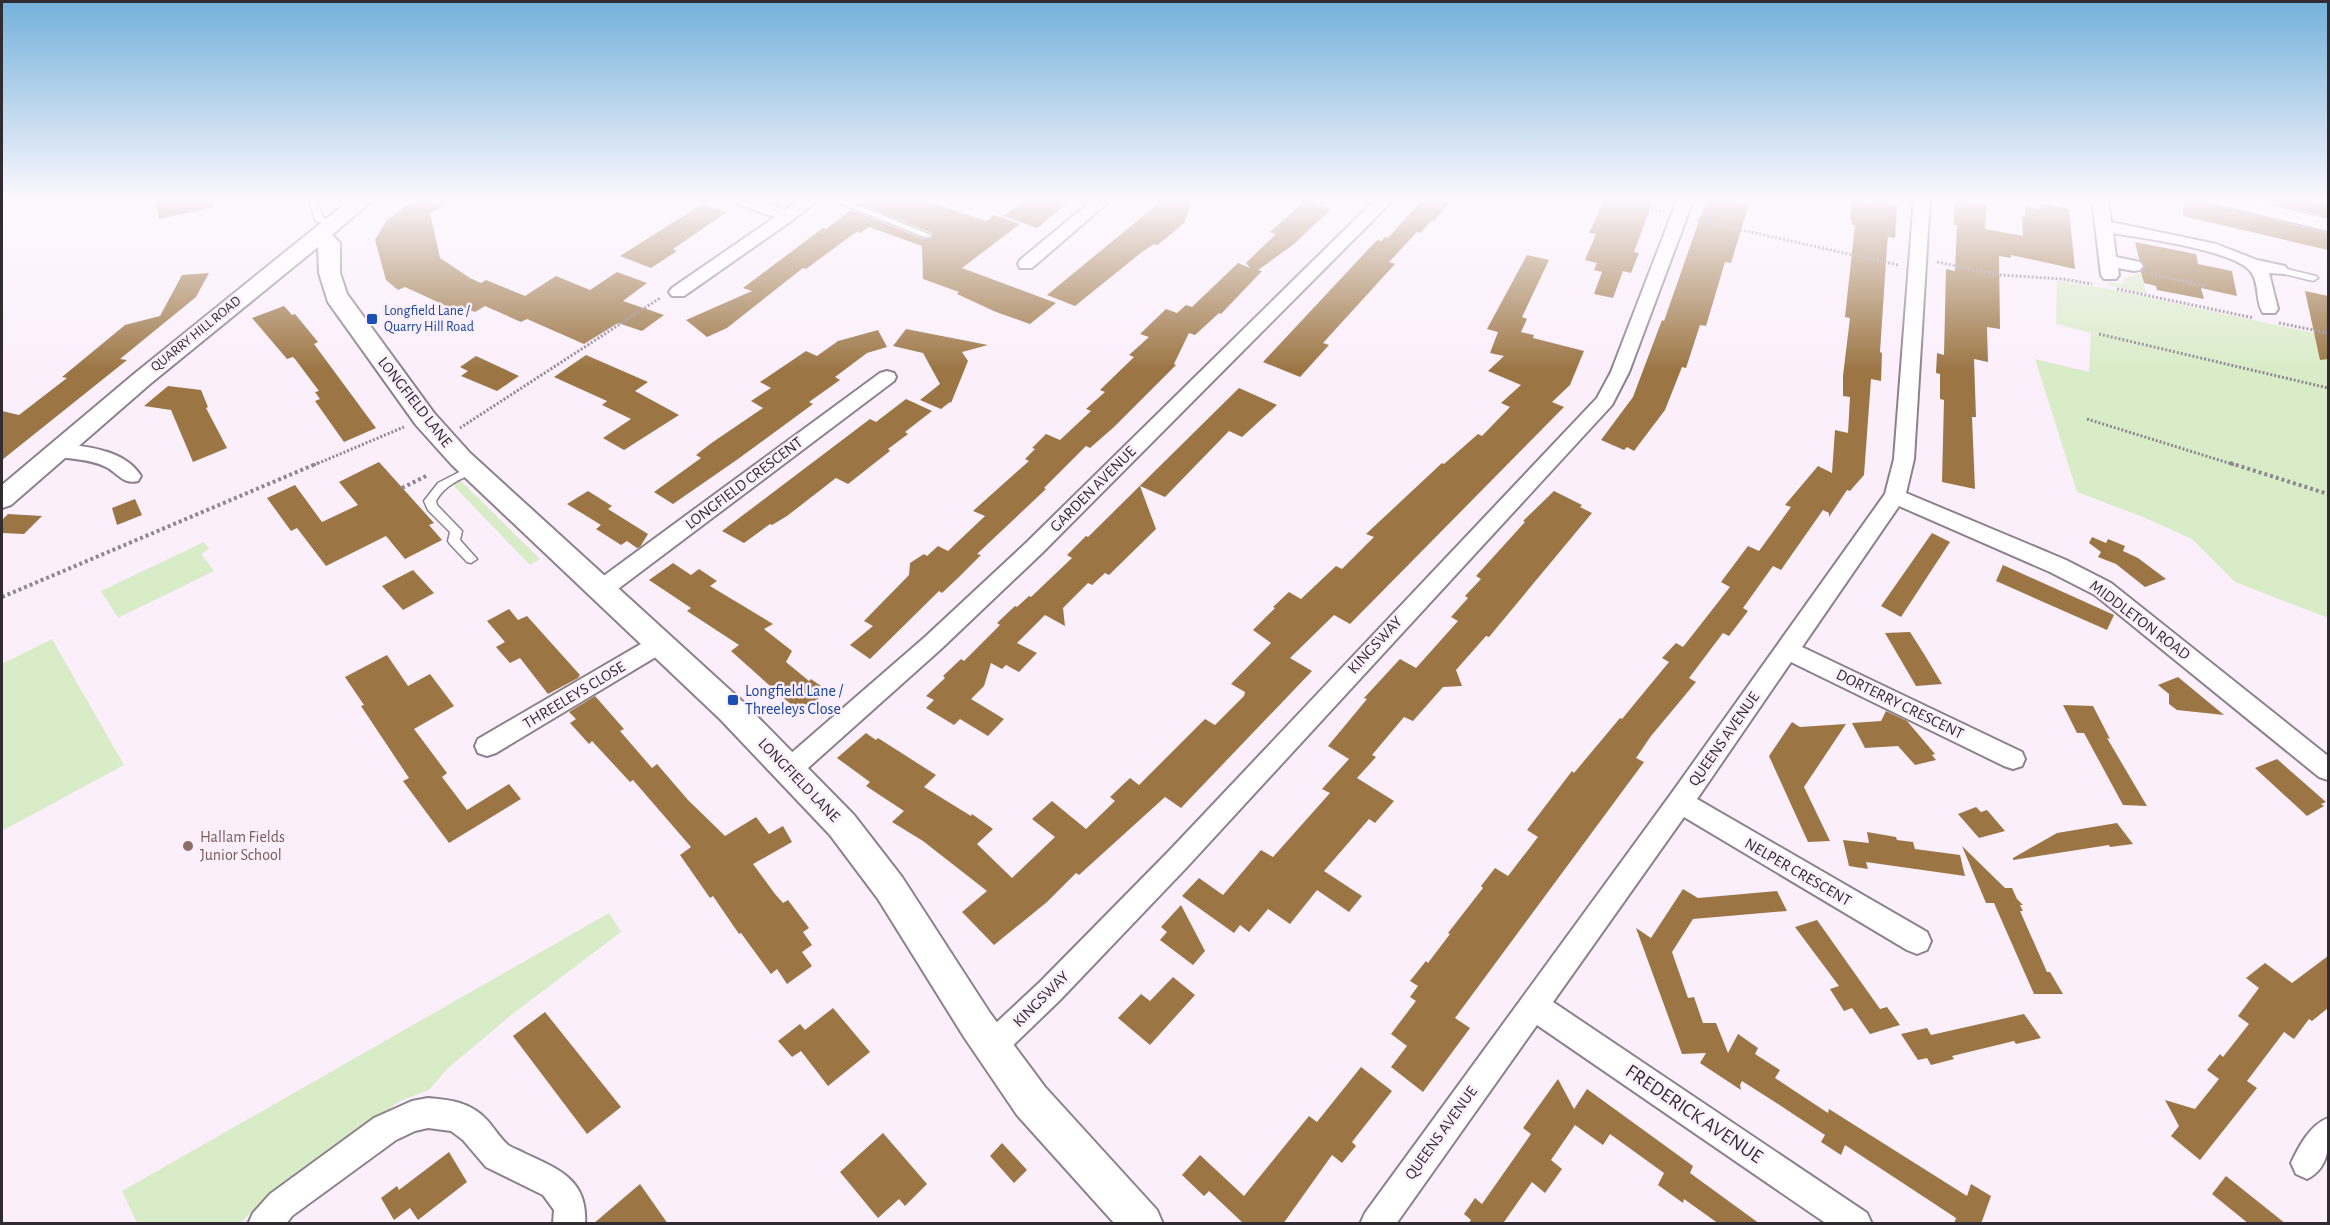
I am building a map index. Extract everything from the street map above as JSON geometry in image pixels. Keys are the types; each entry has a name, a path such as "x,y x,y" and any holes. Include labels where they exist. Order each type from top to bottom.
{"street":[{"name":"QUARRY HILL ROAD","path":"2,499 294,255"},
{"name":"LONGFIELD LANE","path":"328,255 329,280 346,314 434,430 471,470 661,643 790,768 842,825 867,856 992,1046 1031,1101 1143,1224"},
{"path":"685,290 733,255"},
{"path":"1026,264 1037,255"},
{"name":"GARDEN AVENUE","path":"790,768 933,643 1010,571 1329,255"},
{"name":"KINGSWAY","path":"992,1046 1050,991 1178,859 1291,735 1605,401 1618,378 1670,255"},
{"name":"QUEENS AVENUE","path":"1376,1224 1680,802 1895,496 1902,481 1905,460 1907,396 1919,255"},
{"path":"2109,255 2112,275 2133,266"},
{"path":"2229,255 2252,264 2279,270"},
{"path":"1009,258 1044,270"},
{"path":"2252,264 2260,274 2267,316"},
{"name":"LONGFIELD CRESCENT","path":"602,589 887,377"},
{"path":"58,450 112,461 131,476"},
{"name":"MIDDLETON ROAD","path":"1895,496 2058,566 2103,589 2328,770"},
{"name":"THREELEYS CLOSE","path":"487,746 661,643"},
{"name":"DORTERRY CRESCENT","path":"1787,650 2013,759"},
{"name":"NELPER CRESCENT","path":"1680,802 1917,941"},
{"name":"FREDERICK AVENUE","path":"1532,1005 1856,1224"},
{"path":"264,1224 281,1205 385,1129 412,1116 428,1113 457,1116 474,1129 497,1156 554,1184 567,1201 570,1210 569,1224"},
{"path":"2307,1163 2328,1133"}],"lane":[{"path":"2279,270 2313,278"},
{"path":"471,470 448,481 430,501 432,507 456,531 454,541 471,559"}],"path":[{"path":"1881,255 1918,264 2000,275 2063,279 2095,285"},
{"path":"2151,274 2205,286"},
{"path":"2112,275 2328,333"},
{"path":"459,429 685,290"},
{"path":"2099,334 2328,388"},
{"path":"2087,419 2328,494"},
{"path":"2,597 399,429"},
{"path":"402,488 434,472"}],"green space":[{"path":"2136,274 2147,275 2143,280 2146,294 2108,285 2107,282 2123,284 2123,279"},
{"path":"2057,281 2104,288 2328,336 2328,618 2235,582 2192,539 2143,517 2077,492 2035,359 2089,372 2091,333 2056,324"},
{"path":"459,479 540,559 530,565 451,483"},
{"path":"204,542 209,549 201,554 214,571 118,618 101,591"},
{"path":"52,639 124,765 2,831 2,664"},
{"path":"609,913 621,932 510,1016 448,1068 429,1090 400,1101 274,1191 240,1223 137,1223 122,1191"}],"building":[{"path":"379,255 439,255 440,258 470,278 481,283 486,280 525,296 556,276 590,290 617,272 647,283 623,301 664,315 642,331 618,323 584,344 527,319 521,322 485,306 475,312 462,307 453,309 405,287 398,290 386,280"},
{"path":"621,255 671,255 651,268"},
{"path":"787,255 825,255 806,269 803,268 727,328 707,337 686,320 752,291 743,288"},
{"path":"922,255 979,255 962,268 1056,303 1030,324 996,312 957,294 959,292 923,279"},
{"path":"1095,255 1138,255 1075,306 1047,295"},
{"path":"1254,255 1279,255 1258,270 1262,271 1221,314 1219,313 1195,335 1189,333 1174,364 1176,365 1114,427 1090,448 1086,446 1044,488 1046,489 977,554 981,555 959,577 942,593 939,591 870,659 850,645 873,626 864,621 909,575 910,563 924,554 927,556 938,546 948,551 985,516 973,511 1029,461 1025,459 1046,434 1060,440 1091,411 1086,409 1105,392 1100,390 1134,357 1129,355 1149,337 1140,334 1166,309 1177,313 1186,305 1192,307 1238,263 1250,268 1246,263"},
{"path":"1363,255 1395,255 1389,262 1395,264 1323,343 1329,345 1300,377 1263,362"},
{"path":"1527,255 1549,260 1522,317 1527,319 1521,332 1534,335 1533,338 1584,351 1570,385 1552,402 1564,407 1350,624 1334,615 1290,658 1312,671 1181,808 1165,797 1079,875 1076,873 1047,902 994,945 962,912 987,891 923,841 892,822 904,811 866,786 870,782 837,758 866,733 876,740 878,738 936,775 924,787 971,816 972,814 993,829 977,844 1012,878 1055,837 1032,819 1052,801 1086,829 1115,801 1110,797 1130,778 1139,785 1205,719 1215,725 1244,696 1245,692 1231,684 1271,643 1253,630 1275,608 1273,607 1289,592 1301,599 1336,566 1342,569 1374,537 1366,534 1442,463 1444,464 1478,434 1482,436 1510,407 1501,403 1521,385 1488,371 1504,356 1490,353 1498,332 1487,329"},
{"path":"1587,255 1638,255 1631,273 1623,271 1613,298 1594,294 1602,272 1594,270 1597,263 1585,260"},
{"path":"1687,255 1733,255 1731,263 1725,262 1706,326 1700,325 1686,368 1682,367 1665,410 1634,451 1627,447 1624,450 1601,440 1633,397 1662,320 1664,321"},
{"path":"1852,255 1886,255 1880,352 1882,353 1881,381 1871,379 1864,475 1850,491 1847,490 1829,517 1829,513 1823,510 1781,570 1773,566 1743,608 1748,611 1729,636 1723,633 1689,678 1696,682 1651,736 1636,758 1644,762 1455,1018 1470,1028 1423,1092 1391,1067 1407,1046 1391,1034 1416,1001 1410,997 1418,986 1410,981 1426,961 1428,963 1450,934 1448,933 1483,888 1481,886 1495,868 1508,876 1538,837 1527,830 1572,771 1574,773 1669,662 1662,658 1676,643 1683,647 1730,587 1721,582 1748,546 1759,551 1791,507 1785,505 1818,466 1832,473 1835,430 1848,433 1850,397 1843,396 1843,376 1850,318 1845,317"},
{"path":"1956,255 2011,255 2011,258 1999,256 2000,329 1987,327 1988,362 1974,359 1976,417 1972,417 1975,489 1942,482 1944,400 1940,399 1940,374 1936,373 1937,353 1944,355 1946,269 1955,271"},
{"path":"2012,255 2074,255 2075,269"},
{"path":"2138,255 2196,255 2198,264 2232,271 2237,296 2201,288 2204,299 2157,290 2156,286 2144,283 2141,272 2145,266"},
{"path":"209,273 196,297 120,359 127,360 2,460 2,411 19,415 67,378 62,377 125,325 160,316 182,275"},
{"path":"2305,291 2328,296 2328,359 2320,360"},
{"path":"284,306 292,315 295,314 318,342 314,344 376,428 344,442 315,401 320,399 315,392 319,391 295,359 293,357 287,359 252,318"},
{"path":"906,329 988,345 962,352 968,361 951,403 941,409 920,400 940,384 923,353 893,346"},
{"path":"878,330 887,347 867,353 835,377 840,380 809,402 813,404 738,459 673,504 654,492 701,458 696,455 710,444 763,408 751,401 771,388 760,382 806,351 817,356 838,341"},
{"path":"586,355 648,382 635,391 679,415 624,450 603,438 631,419 602,405 607,401 554,377"},
{"path":"476,356 519,376 497,391 461,376 468,371 460,367"},
{"path":"168,386 201,390 208,407 206,408 227,448 193,462 171,410 144,406"},
{"path":"1239,388 1277,405 1242,437 1229,431 1165,497 1140,486 1156,529 1109,575 1105,573 1092,585 1088,583 1063,608 1065,626 1045,615 1017,643 1037,653 1019,672 1006,665 1002,669 991,663 984,686 971,699 1004,719 988,736 960,719 954,725 926,708 934,700 926,696 945,678 943,676 961,659 964,661 1000,625 997,623 1015,606 1017,607 1029,596 1031,597 1072,558 1067,555"},
{"path":"906,399 932,411 905,432 908,434 888,449 890,451 848,484 836,478 787,516 770,524 744,543 722,531 870,419 876,422"},
{"path":"379,462 434,523 429,525 442,540 405,559 386,536 326,566 297,528 291,531 267,498 295,485 322,522 358,505 339,482"},
{"path":"588,491 612,506 608,509 648,534 640,547 637,548 627,541 621,545 596,529 601,525 567,504"},
{"path":"1554,491 1582,505 1580,507 1592,513 1489,637 1486,636 1456,670 1462,686 1443,687 1413,721 1404,717 1372,755 1376,757 1357,778 1394,801 1375,823 1369,819 1324,871 1362,896 1349,912 1317,890 1290,924 1268,909 1249,932 1240,925 1234,933 1182,896 1199,878 1223,895 1261,850 1273,857 1330,793 1322,789 1349,759 1328,746 1367,699 1364,698 1400,659 1416,668 1458,621 1451,617 1468,598 1465,596 1481,579 1476,576 1525,522 1523,521"},
{"path":"135,499 142,515 117,525 112,508"},
{"path":"8,514 42,516 24,534 2,533 2,520"},
{"path":"1932,533 1950,542 1901,617 1881,606"},
{"path":"2092,537 2106,543 2108,539 2125,546 2123,551 2138,558 2166,579 2145,587 2116,564 2098,557 2101,552 2089,543"},
{"path":"673,563 691,575 699,569 717,581 710,586 773,624 764,629 792,651 786,662 809,681 811,679 828,691 802,712 787,701 731,651 739,645 687,611 691,608 649,580"},
{"path":"2003,565 2114,615 2107,630 1996,581"},
{"path":"413,570 434,593 403,610 382,586"},
{"path":"509,609 518,620 527,616 580,675 578,678 548,694 520,658 510,663 496,647 505,642 487,621"},
{"path":"1910,632 1942,684 1916,686 1885,633"},
{"path":"387,655 408,686 430,674 454,706 414,729 447,773 442,777 467,810 509,784 521,799 449,843 403,781 409,778 361,706 364,705 345,677"},
{"path":"2178,677 2224,715 2177,710 2169,704 2169,694 2158,685"},
{"path":"595,696 624,729 620,731 652,768 657,764 688,800 725,836 756,817 769,834 783,826 792,842 753,864 775,894 783,903 788,900 809,928 803,932 812,945 802,952 812,966 787,984 777,969 771,974 741,933 739,934 713,896 710,898 680,855 691,847 633,780 630,782 592,741 589,744 570,723 576,719 569,712"},
{"path":"2063,705 2093,706 2110,739 2107,738 2147,806 2123,805 2084,733 2077,733"},
{"path":"1886,711 1907,721 1935,754 1932,755 1936,760 1915,765 1898,746 1865,748 1852,723 1881,721"},
{"path":"1792,722 1800,727 1846,724 1804,787 1830,841 1808,842 1769,756"},
{"path":"2277,759 2326,802 2321,804 2324,806 2307,816 2255,768"},
{"path":"1976,807 1981,812 1987,810 2005,831 1979,838 1958,814"},
{"path":"2117,823 2133,844 2110,847 2109,845 2013,860 2057,833"},
{"path":"1867,832 1913,842 1915,849 1960,855 1965,876 1866,862 1868,869 1849,866 1843,840 1869,843"},
{"path":"1962,846 2005,888 2012,888 2023,905 2020,905 2023,911 2020,911 2047,972 2050,972 2063,994 2034,994 1994,903 1986,903"},
{"path":"1683,889 1698,898 1777,891 1787,911 1693,919 1672,952 1688,998 1694,997 1703,1023 1716,1023 1728,1053 1738,1034 1758,1048 1755,1054 1780,1070 1775,1078 1828,1113 1829,1109 1967,1196 1971,1184 1991,1196 1981,1224 1954,1224 1956,1218 1845,1145 1841,1155 1821,1142 1825,1135 1781,1106 1742,1081 1741,1090 1700,1063 1706,1053 1682,1054 1636,928 1651,938"},
{"path":"1181,905 1205,951 1193,965 1160,940 1167,932 1161,927"},
{"path":"1817,920 1880,1009 1887,1007 1900,1025 1870,1034 1852,1008 1844,1011 1830,989 1839,986 1795,927"},
{"path":"2328,956 2328,1008 2312,1021 2309,1019 2294,1039 2284,1032 2247,1081 2257,1088 2200,1160 2171,1136 2179,1126 2165,1100 2195,1109 2219,1079 2207,1070 2220,1054 2223,1057 2249,1024 2238,1016 2259,988 2246,978 2265,963 2292,983"},
{"path":"1173,977 1195,995 1150,1045 1118,1018 1141,994 1150,1001"},
{"path":"833,1008 870,1052 828,1086 801,1051 792,1057 778,1041 800,1024 805,1030"},
{"path":"545,1012 621,1107 587,1134 513,1036"},
{"path":"2024,1014 2041,1038 2016,1044 2014,1041 1952,1056 1954,1059 1931,1065 1927,1058 1918,1060 1901,1034 1927,1028 1931,1035"},
{"path":"1361,1067 1392,1091 1352,1142 1356,1146 1342,1163 1332,1155 1283,1224 1244,1224 1209,1191 1204,1196 1182,1175 1200,1155 1244,1196 1309,1116 1317,1122"},
{"path":"1558,1079 1574,1109 1587,1089 1693,1166 1690,1173 1760,1224 1719,1224 1684,1199 1683,1203 1658,1185 1664,1173 1610,1134 1603,1145 1575,1125 1551,1160 1562,1169 1545,1193 1532,1182 1504,1222 1507,1224 1468,1224 1471,1220 1464,1214 1475,1198 1482,1204 1531,1134 1523,1128"},
{"path":"883,1133 927,1184 905,1206 899,1199 878,1218 840,1172"},
{"path":"1002,1143 1027,1170 1014,1183 990,1156"},
{"path":"449,1152 467,1182 418,1220 410,1208 394,1220 381,1198 397,1186 399,1190"},
{"path":"2226,1176 2286,1224 2249,1224 2212,1194"},
{"path":"640,1184 668,1224 593,1224"}],"place":[{"name":"Longfield Lane / Quarry Hill Road","path":"372,319"},
{"name":"Longfield Lane / Threeleys Close","path":"733,700"},
{"name":"Hallam Fields Junior School","path":"188,846"}]}
